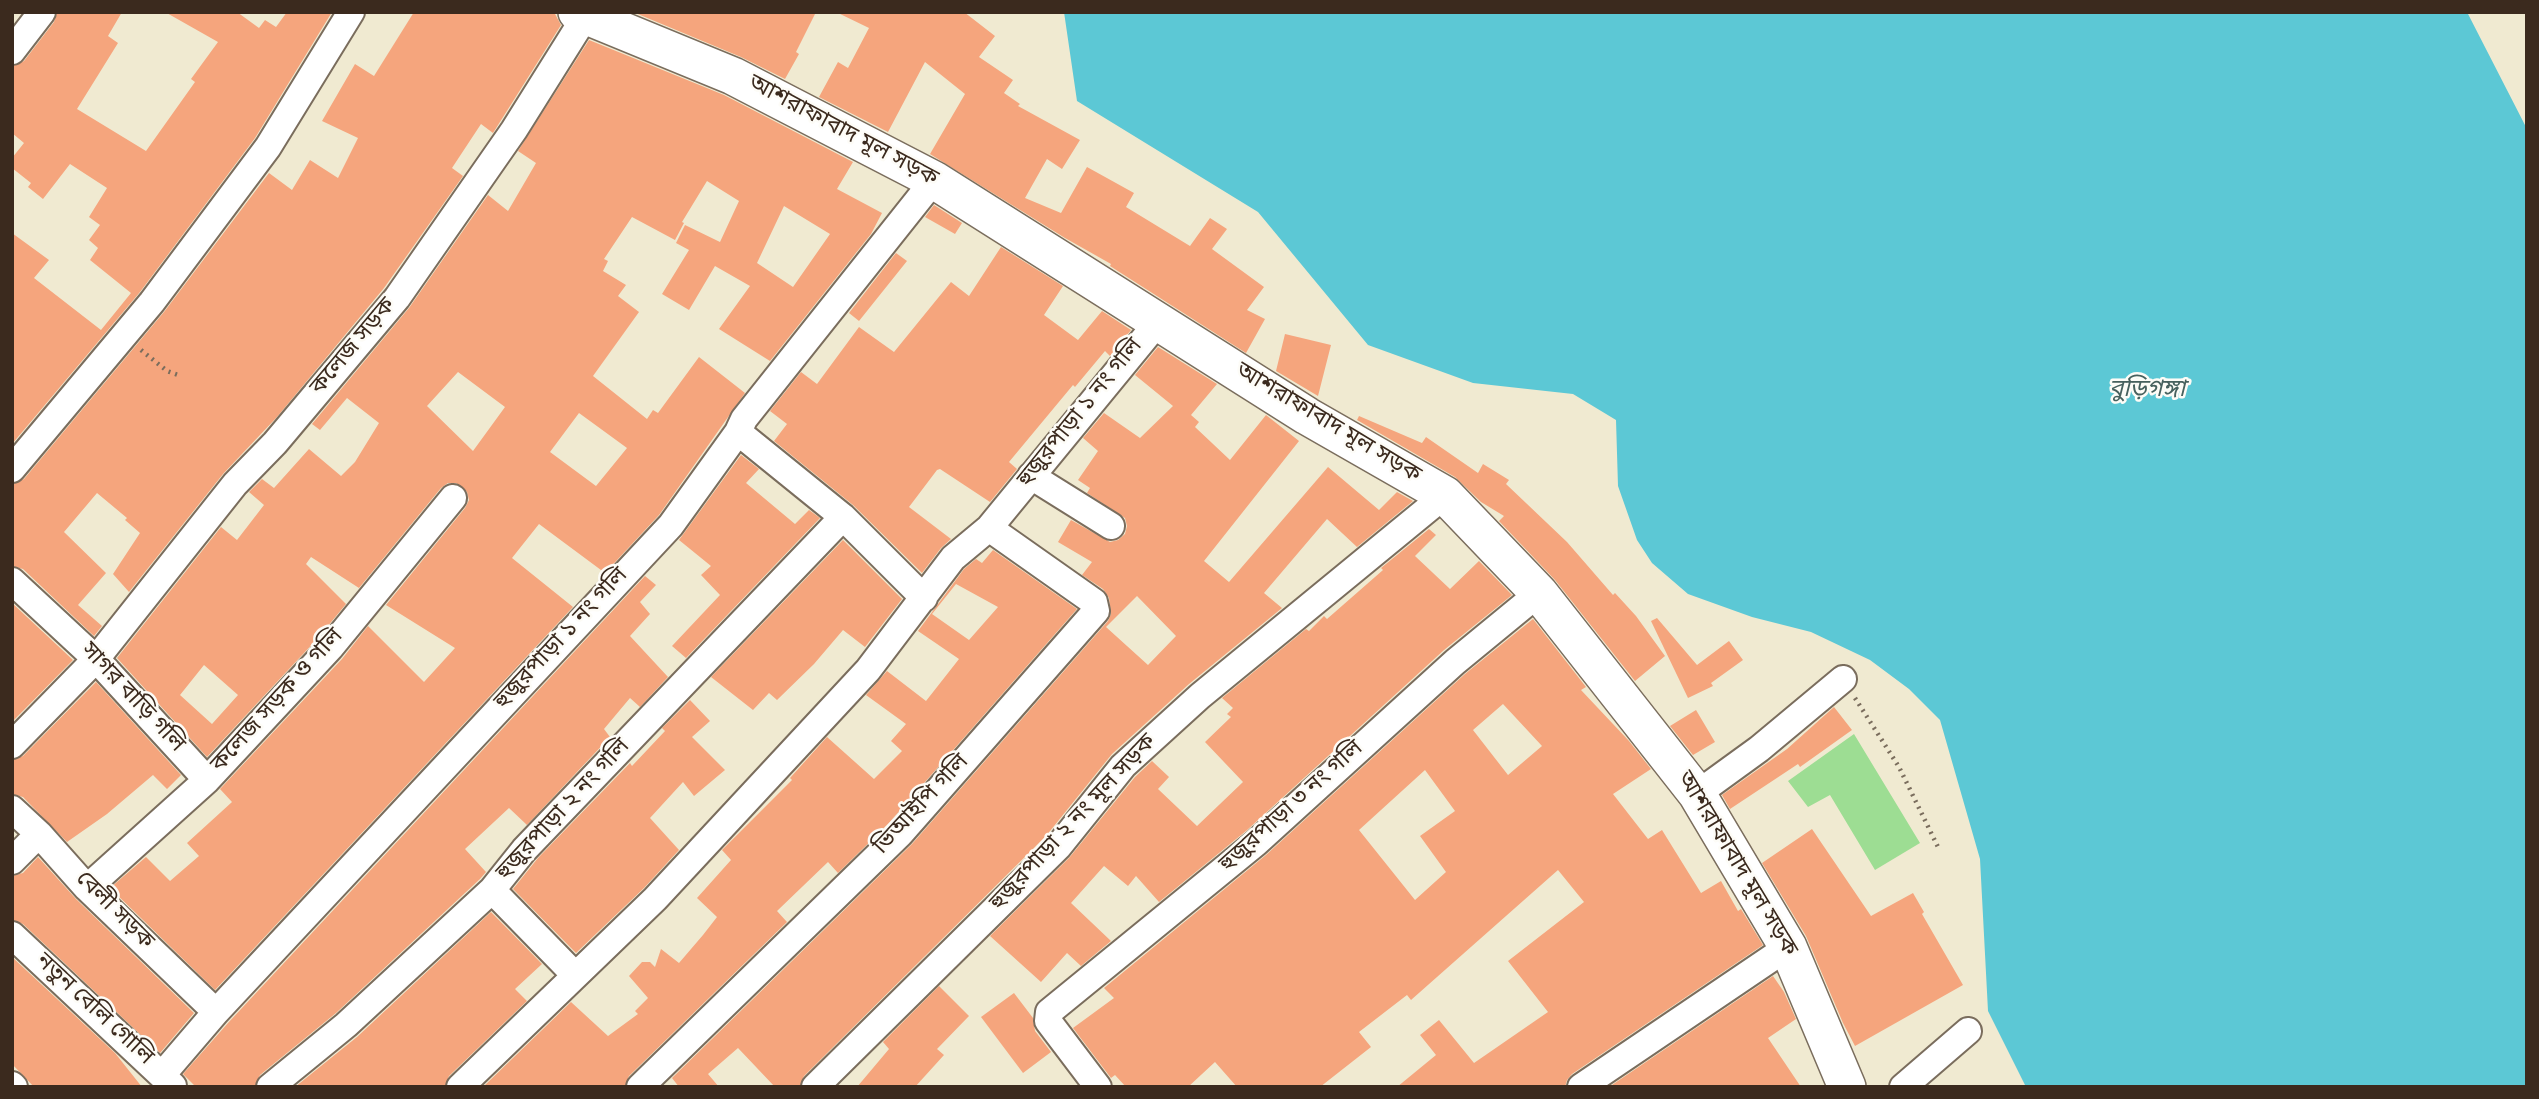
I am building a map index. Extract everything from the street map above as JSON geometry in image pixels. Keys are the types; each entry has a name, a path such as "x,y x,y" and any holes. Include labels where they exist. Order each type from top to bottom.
{"street":[{"path":"12,51 42,12"},
{"path":"12,469 124,336 268,147 351,12"},
{"name":"আশরাফাবাদ মূল সড়ক","path":"584,14 733,76 934,180 1307,416 1445,495 1539,593 1697,794 1788,947 1847,1087"},
{"name":"কলেজ সড়ক","path":"12,745 96,659 234,484 275,443 397,298 514,130 584,14"},
{"name":"হুজুরপাড়া ১ নং গলি","path":"168,1083 216,1012 671,525 738,432 744,419 934,180"},
{"name":"হুজুরপাড়া ১ নং গলি","path":"460,1087 655,899 869,670 953,558 989,528 1158,322"},
{"path":"738,432 843,517 924,598"},
{"path":"1031,476 1111,526"},
{"name":"হুজুরপাড়া ২ নং মূল সড়ক","path":"815,1087 1058,847 1123,766 1200,696 1445,495"},
{"name":"কলেজ সড়ক ও গলি","path":"87,888 207,780 330,648 453,498"},
{"name":"হুজুরপাড়া ২ নং গলি","path":"270,1087 346,1025 492,890 524,850 843,517"},
{"name":"ভিআইপি গলি","path":"640,1087 900,834 1096,611 1094,602 989,528"},
{"name":"সাগর বাড়ি গলি","path":"12,581 96,659 207,780"},
{"name":"হুজুরপাড়া ৩ নং গলি","path":"1098,1087 1048,1021 1049,1012 1256,843 1455,662 1539,593"},
{"path":"1697,794 1759,749 1843,678"},
{"name":"বেলী সড়ক","path":"12,809 39,834 87,888 216,1012"},
{"path":"12,861 39,834"},
{"path":"492,890 575,975"},
{"name":"নতুন বেলি গোলি","path":"12,935 168,1083"},
{"path":"1581,1087 1788,947"},
{"path":"1903,1087 1968,1031"}],"path":[{"path":"124,336 167,371 181,376"},
{"path":"1843,678 1899,767 1938,847"}],"green space":[{"path":"1854,734 1920,843 1875,870 1830,795 1808,807 1788,781"}],"water":[{"name":"বুড়িগঙ্গা","path":"1064,12 2467,12 2527,129 2527,1087 2026,1087 1988,1011 1980,859 1940,720 1909,689 1870,660 1811,632 1752,617 1688,594 1652,563 1637,540 1618,486 1616,420 1573,394 1473,383 1368,345 1258,212 1077,101"}],"building":[{"path":"57,12 122,12 108,36 118,43 77,109 146,151 195,82 191,79 218,42 165,12 237,12 259,28 265,20 276,27 287,12 332,12 255,138 140,292 12,444 12,233 49,260 34,278 101,330 131,293 90,260 98,248 89,240 100,225 89,217 107,188 70,164 43,199 28,187 31,183 12,168 12,158 24,143 12,133 12,66 24,61 54,22"},
{"path":"414,12 554,12 561,25 493,133 481,124 452,168 463,176 384,288 277,417 223,474 129,592 113,574 140,533 125,520 127,518 97,493 64,532 106,573 78,605 102,626 94,636 23,569 12,566 12,484 24,479 164,312 269,173 292,190 310,160 338,178 358,138 322,121 355,64 374,76"},
{"path":"633,12 816,12 796,52 799,54 785,79 741,57"},
{"path":"836,12 964,12 995,36 979,57 1013,80 1004,93 1020,104 1018,106 1080,140 1062,169 1047,159 1025,198 1061,213 1087,167 1134,193 1126,207 1190,246 1210,218 1227,229 1212,249 1264,287 1247,310 1265,319 1246,353 1110,266 1111,264 930,154 965,94 925,62 888,132 819,97 838,62 848,68 869,28"},
{"path":"589,40 724,95 853,162 837,189 882,213 871,234 770,361 719,329 750,286 715,266 689,310 662,294 689,250 676,243 685,225 720,242 739,201 707,181 682,222 684,223 675,240 632,217 604,259 608,261 603,271 626,285 618,296 639,312 593,376 647,419 653,410 658,413 699,357 745,393 659,515 605,573 539,524 512,558 573,607 215,990 110,888 146,857 170,881 199,856 187,843 232,802 220,789 342,659 368,626 424,682 455,648 386,605 465,508 469,500 467,492 456,483 448,483 441,488 359,588 311,557 306,564 346,604 318,638 207,757 117,658 221,527 237,540 264,505 249,492 262,479 274,488 309,449 341,476 355,462 379,423 347,398 320,430 312,424 409,308 488,195 508,211 536,163 518,151","holes":["784,206 830,234 793,287 757,263","458,372 505,407 473,451 427,406","579,413 627,448 596,486 550,452","204,665 238,695 212,724 180,695"]},
{"path":"934,205 962,223 955,234 925,217"},
{"path":"1001,247 1063,286 1044,315 1078,340 1102,311 1131,330 1110,356 1105,351 1075,387 1073,385 1009,462 1017,469 990,502 940,469 937,470 909,507 951,539 922,573 853,505 774,441 787,424 770,411 801,372 817,384 859,327 894,352 951,282 969,296"},
{"path":"896,253 907,261 859,321 849,313"},
{"path":"1285,334 1331,345 1318,396 1276,371"},
{"path":"1158,347 1217,384 1191,415 1199,422 1195,427 1230,460 1266,415 1299,441 1204,561 1229,582 1328,467 1379,510 1397,492 1413,501 1357,547 1327,519 1264,593 1282,608 1189,684 1112,754 1046,836 804,1076 800,1087 775,1087 738,1048 708,1074 719,1087 679,1087 672,1078 912,844 1108,621 1111,614 1109,598 1103,589 1082,575 1092,562 1058,542 1071,520 1110,542 1125,534 1125,518 1087,493 1090,488 1078,480 1098,451 1083,438 1104,413 1140,438 1173,406 1135,375","holes":["1137,596 1176,636 1148,665 1106,627"]},
{"path":"1359,416 1422,443 1426,437 1478,473 1483,464 1509,480 1506,484 1567,542 1613,595 1615,593 1636,616 1665,656 1635,681 1555,580 1499,521 1504,516 1481,502 1455,477 1357,420"},
{"path":"741,455 759,469 746,483 795,524 809,510 820,518 686,658 672,646 720,595 701,575 711,566 679,540"},
{"path":"1429,529 1436,535 1415,556 1450,589 1479,561 1512,595 1444,650 1246,831 1159,902 1136,876 1128,886 1104,866 1071,903 1111,941 1081,966 1067,953 1041,982 990,936 1069,858 1135,777 1152,761 1169,777 1158,789 1197,826 1243,782 1205,742 1231,717 1227,714 1233,708 1222,698 1306,629 1309,631 1324,616 1327,619 1383,570 1381,568"},
{"path":"843,540 902,599 865,647 843,630 814,664 777,700 769,693 753,710 711,677"},
{"path":"993,550 1077,609 889,823 838,873 828,862 777,911 787,922 629,1076 625,1087 483,1087 571,1002 608,1036 638,1014 635,1011 648,998 629,976 642,962 650,962 655,967 661,949 679,963 703,935 717,917 697,898 731,860 722,850 792,780 790,778 827,737 874,779 902,751 891,741 906,724 866,695 887,671 926,701 959,659 918,631 964,569 976,559 982,563","holes":["956,584 998,607 969,640 932,614"]},
{"path":"645,576 656,585 640,602 650,614 630,636 668,677 640,707 630,698 604,729 610,737 527,825 509,808 465,849 486,872 480,879 336,1013 260,1075 255,1087 196,1087 183,1074"},
{"path":"12,603 73,660 12,722"},
{"path":"1657,618 1697,665 1729,641 1743,660 1711,683 1713,686 1688,698 1651,621"},
{"path":"1533,619 1586,687 1581,690 1629,741 1651,769 1613,794 1648,839 1662,830 1701,893 1721,881 1738,911 1741,909 1763,945 1572,1074 1565,1087 1397,1087 1436,1055 1420,1035 1439,1020 1474,1063 1548,1012 1508,961 1584,902 1558,870 1411,1000 1407,995 1359,1032 1371,1047 1320,1087 1237,1087 1215,1062 1188,1087 1126,1087 1115,1075 1111,1078 1073,1028 1114,998 1104,988 1266,855 1465,674","holes":["1503,704 1542,746 1508,775 1473,730","1425,770 1455,811 1420,836 1446,872 1415,900 1359,830"]},
{"path":"96,682 181,775 167,789 153,775 107,814 67,842 23,797 12,794 12,760 23,756"},
{"path":"690,700 710,721 692,737 725,770 694,796 683,782 650,818 679,850 644,888 576,953 513,889 538,858 630,763 632,766 665,731 662,728"},
{"path":"1834,707 1852,730 1800,767 1798,764 1730,809 1722,795 1787,749"},
{"path":"1696,710 1715,742 1693,755 1670,726"},
{"path":"1812,829 1871,916 1913,893 1924,912 1922,914 1963,985 1855,1046 1806,936 1762,863"},
{"path":"38,857 76,899 194,1013 160,1053 23,924 12,920 12,876 23,873"},
{"path":"491,912 542,964 515,989 527,1001 449,1076 445,1087 295,1087 357,1037"},
{"path":"12,957 115,1053 142,1087 34,1087 12,1064"},
{"path":"1773,976 1784,992 1796,1019 1768,1038 1801,1087 1609,1087"},
{"path":"939,986 969,1016 937,1049 944,1055 915,1087 857,1087 889,1049 883,1042"},
{"path":"1014,993 1033,1018 1035,1031 1051,1052 1023,1073 981,1017"}]}
